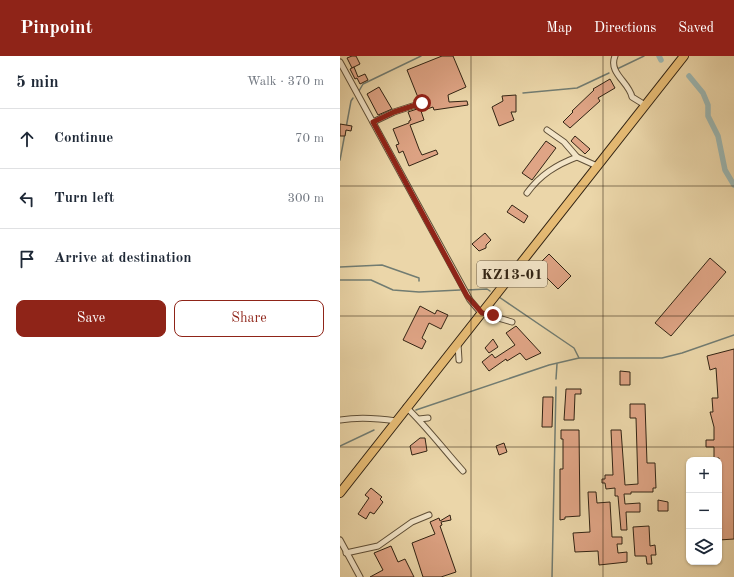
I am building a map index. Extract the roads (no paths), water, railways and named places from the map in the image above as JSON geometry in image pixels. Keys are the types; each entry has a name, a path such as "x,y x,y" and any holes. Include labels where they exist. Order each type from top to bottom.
{"highway":[{"name":"KZ13-01","path":"340,493 406,407 482,313 684,56"}],"street":[{"path":"615,56 613,66 617,74 630,89 632,97 645,105"},
{"path":"340,62 467,296 482,313 512,322"},
{"path":"373,122 394,112 422,103"},
{"path":"547,130 564,142 577,157 597,166"},
{"path":"527,193 537,180 549,170 577,157"},
{"path":"458,343 459,360"},
{"path":"406,407 419,419 433,438 463,472"},
{"path":"340,420 376,418 396,421"},
{"path":"419,419 428,418"},
{"path":"346,553 378,546 412,522 429,515"},
{"path":"340,540 360,577"}],"waterway":[{"path":"359,91 363,84 421,56"},
{"path":"617,69 644,56"},
{"path":"659,56 661,60"},
{"path":"523,93 577,88 609,73"},
{"path":"689,76 703,93 708,105 708,116 718,136 725,170 734,185"},
{"path":"340,160 351,101 353,98"},
{"path":"340,267 382,265 419,278 419,281"},
{"path":"340,280 371,280 393,290 419,292 460,290"},
{"path":"467,290 487,289 490,291"},
{"path":"499,297 574,348 579,358"},
{"path":"416,410 549,365 579,358 662,358 682,353 734,335"},
{"path":"556,379 557,364"},
{"path":"552,577 556,387"},
{"path":"340,446 374,430"}]}
